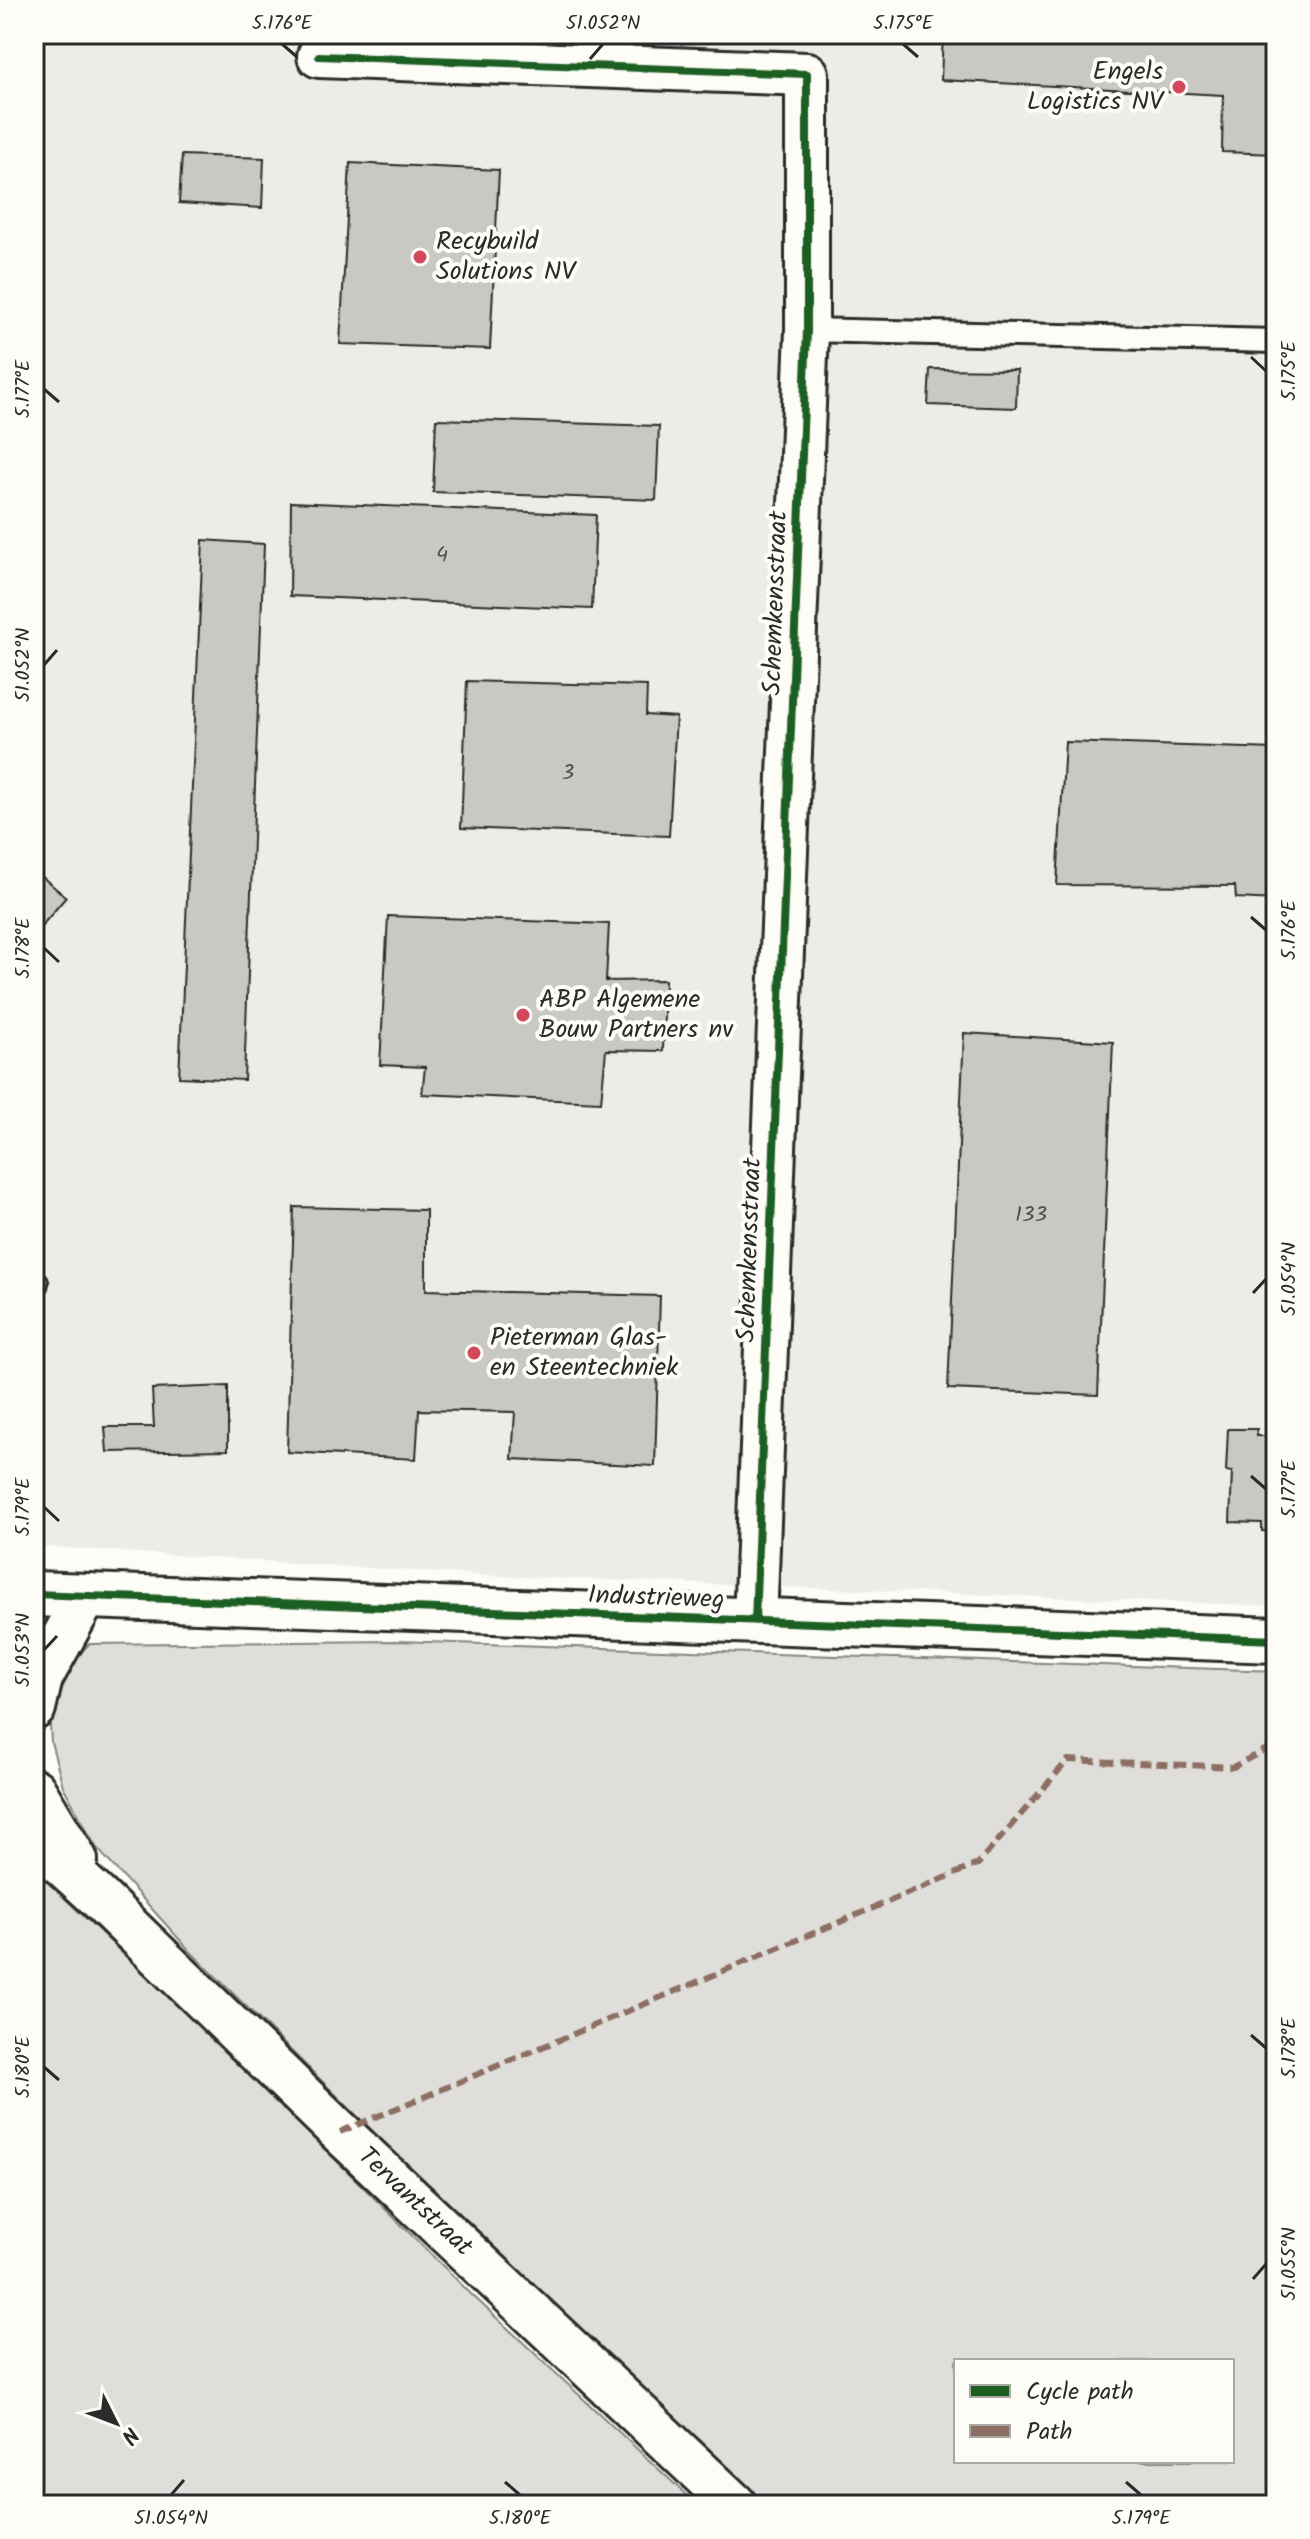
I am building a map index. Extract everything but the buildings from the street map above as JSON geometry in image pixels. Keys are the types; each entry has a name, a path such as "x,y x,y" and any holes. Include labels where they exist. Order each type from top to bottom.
{"main road":[{"name":"Industrieweg","path":"34,1594 1276,1640"}],"street":[{"name":"Schemkensstraat","path":"319,56 807,74 807,330 755,1621"},
{"path":"34,1708 41,1678 86,1596"},
{"name":"Tervantstraat","path":"34,1790 97,1896"},
{"name":"Tervantstraat","path":"34,1839 735,2505"}],"lane":[{"path":"807,330 1276,341"},
{"path":"34,1281 34,1289"}],"shaded area":[{"path":"34,34 1276,34 1276,1606 475,1575 34,1546"},
{"path":"398,1641 1276,1671 1276,2505 752,2505 189,1950 96,1847 63,1786 51,1742 49,1709 62,1673 89,1644"},
{"path":"34,1869 232,2057 471,2294 697,2505 34,2505"}],"marked path":[{"path":"340,2132 978,1864 1068,1760 1233,1767 1276,1744"}],"cycle path":[{"path":"319,56 807,74 807,330 755,1621"},
{"path":"34,1594 1276,1640"}],"place":[{"name":"Engels Logistics NV","path":"1179,87"},
{"name":"Recybuild Solutions NV","path":"420,257"},
{"name":"ABP Algemene Bouw Partners nv","path":"523,1015"},
{"name":"Pieterman Glas- en Steentechniek","path":"474,1353"}]}
